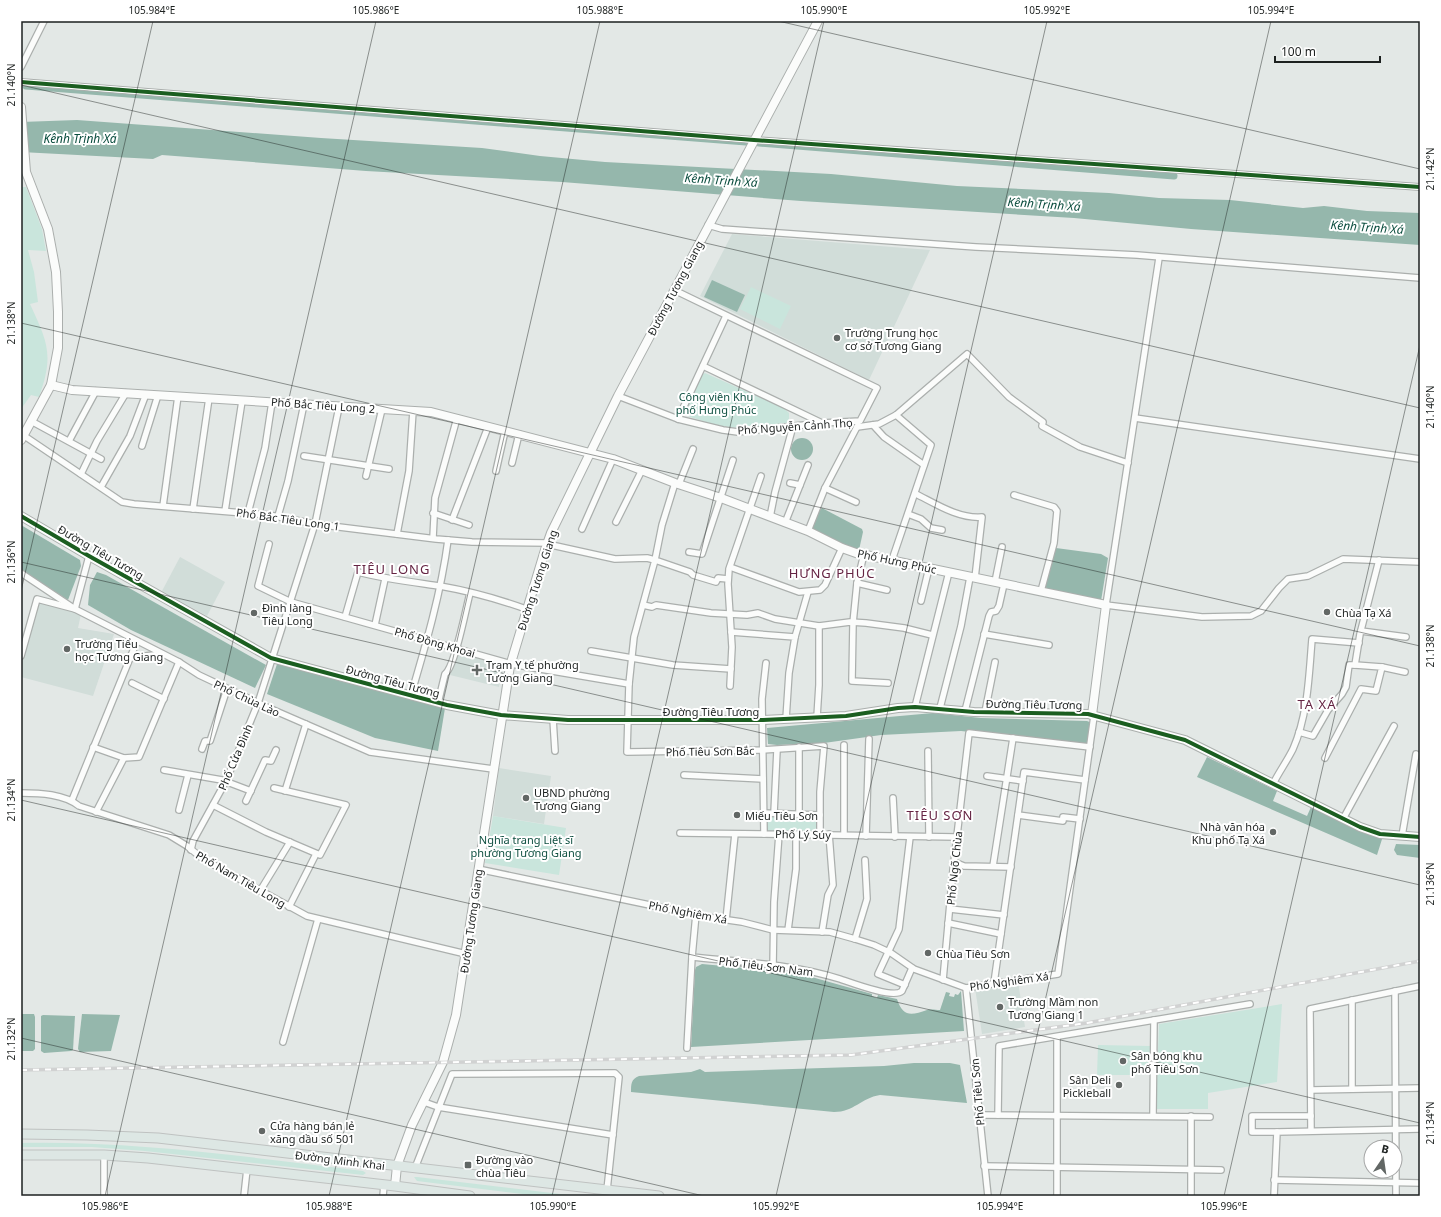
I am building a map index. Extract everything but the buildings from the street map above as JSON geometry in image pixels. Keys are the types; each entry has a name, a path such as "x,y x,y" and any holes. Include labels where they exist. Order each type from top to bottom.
{"main road":[{"name":"Đường Minh Khai","path":"21,1134 158,1138 659,1196"},
{"name":"Đường Minh Khai","path":"21,1155 104,1155 148,1158 470,1196"}],"street":[{"path":"21,67 44,21"},
{"name":"Đường Tương Giang","path":"395,1186 398,1166 412,1125 443,1062 456,1015 501,716 511,664 526,609 548,544 618,396 818,21"},
{"path":"21,82 754,140 1420,187"},
{"path":"21,107 24,150 28,177 48,229 56,272 58,348 51,385 22,438"},
{"path":"708,225 722,229 960,246 1159,258 1420,278"},
{"path":"1093,716 1106,605 1159,258"},
{"name":"Phố Nguyễn Cảnh Thọ","path":"618,396 678,419 706,427 738,432 822,423 859,424 877,388 674,290"},
{"path":"678,419 726,316"},
{"path":"808,531 825,488 859,424 874,425 896,415 967,354 1009,397 1043,422 1042,426 1080,447 1128,463"},
{"path":"703,366 822,423"},
{"name":"Phố Bắc Tiêu Long 2","path":"51,385 72,390 431,412 592,452"},
{"path":"69,441 96,391"},
{"path":"81,474 90,453 126,393"},
{"path":"101,487 130,436 146,394"},
{"path":"142,446 158,395"},
{"path":"163,506 178,396"},
{"path":"193,508 208,398"},
{"path":"225,511 242,401"},
{"path":"248,513 265,448 272,402"},
{"path":"278,516 288,480 304,404"},
{"name":"Phố Cửa Đình","path":"191,850 193,841 226,781 258,703 271,658 291,602 315,524 339,407"},
{"path":"366,476 382,409"},
{"path":"397,534 409,471 413,411"},
{"path":"892,560 916,494 931,445 896,415"},
{"path":"433,538 433,513 435,498 457,418"},
{"path":"1135,418 1420,459"},
{"path":"32,421 101,460"},
{"path":"874,425 884,437 924,465"},
{"path":"770,517 775,492 793,426"},
{"path":"452,520 488,427"},
{"path":"496,471 505,431"},
{"path":"512,463 519,434"},
{"name":"Phố Bắc Tiêu Long 1","path":"22,438 81,474 122,502 278,516 315,524 448,540 548,544 615,559 647,558 716,582 718,578 728,579"},
{"path":"628,720 629,684 634,637 655,560 662,525 677,484 693,449"},
{"name":"Phố Hưng Phúc","path":"592,452 808,531 842,548 864,554 1106,605"},
{"path":"304,456 389,469"},
{"path":"582,528 614,459"},
{"path":"689,552 702,554 733,460"},
{"path":"785,523 808,465"},
{"path":"616,522 642,470"},
{"path":"730,686 731,632 728,579 730,567 761,476"},
{"path":"790,483 800,485"},
{"path":"825,488 856,502"},
{"path":"916,494 962,515 972,518 982,517 972,577 940,708"},
{"path":"1014,495 1054,507 1057,511 1054,543 1041,591"},
{"path":"433,513 469,525"},
{"path":"908,514 921,519 931,528 942,530"},
{"name":"Đường Tiêu Tương","path":"21,516 271,658 438,703 501,716 628,720 786,719 846,716 898,708 915,707 985,712 1068,713 1093,716 1185,740 1360,827 1380,834 1420,837"},
{"path":"411,695 428,640 448,540"},
{"name":"Phố Đồng Khoai","path":"269,544 258,586 291,602 511,664 629,684"},
{"path":"995,582 1002,547"},
{"path":"730,567 799,592 820,590 825,585 842,548"},
{"path":"864,554 857,583 853,623 852,681 888,683"},
{"path":"21,656 36,599 75,609 89,556"},
{"path":"1106,605 1202,617 1256,615 1288,579 1308,576 1346,558 1420,562"},
{"path":"1355,665 1361,631 1379,560"},
{"path":"921,601 929,568"},
{"path":"345,617 358,572 385,579 440,586 493,598 526,609"},
{"path":"915,707 949,572"},
{"name":"Phố Chùa Lào","path":"21,573 75,609 179,662 199,675 258,703 370,752 493,769"},
{"path":"375,625 385,579"},
{"path":"857,583 887,590"},
{"path":"965,711 984,634 991,612 996,611 999,606 1004,584"},
{"path":"786,719 789,673 795,637 808,592"},
{"path":"438,703 445,674 449,671 456,648 470,593"},
{"path":"643,604 652,607 656,605 730,615 758,613 799,623 819,626 853,623 904,628 932,635"},
{"path":"817,717 819,685 819,626"},
{"path":"1361,631 1406,637"},
{"path":"731,632 795,637"},
{"path":"984,634 1049,644"},
{"path":"1272,784 1293,748 1299,732 1309,687 1312,639 1359,643"},
{"path":"72,800 137,641"},
{"path":"591,651 632,659 731,669"},
{"path":"129,658 163,654"},
{"path":"93,747 124,758 139,757 179,662"},
{"path":"985,712 996,662"},
{"name":"Phố Lý Súy","path":"766,663 762,693 764,834 957,837"},
{"path":"1299,732 1314,736 1317,732 1328,710 1346,687 1349,665 1405,672"},
{"path":"1326,758 1361,689 1376,691 1382,668"},
{"path":"132,683 164,699"},
{"path":"202,748 205,741 210,741 227,689"},
{"name":"Phố Nghiêm Xá","path":"478,868 773,930 822,932 855,939 874,945 912,968 966,988 1058,974 1093,716"},
{"path":"553,718 555,751"},
{"name":"Phố Tiêu Sơn Bắc","path":"628,720 627,752 777,750 824,746 820,815"},
{"path":"284,791 306,724"},
{"path":"1343,819 1394,726"},
{"name":"Phố Ngõ Chùa","path":"942,980 969,733 1013,738"},
{"path":"993,866 1013,738 1090,747"},
{"path":"866,836 869,739"},
{"path":"844,745 844,835"},
{"path":"799,747 799,814"},
{"path":"246,801 265,760 271,761 276,750"},
{"path":"774,814 777,750"},
{"path":"928,751 929,837"},
{"path":"1402,836 1416,754"},
{"path":"96,812 124,758"},
{"path":"164,770 226,781 251,791"},
{"path":"994,983 1024,772 1085,780"},
{"path":"179,810 188,775"},
{"path":"684,776 763,779"},
{"path":"987,776 1023,781"},
{"path":"214,805 320,855 346,805 274,788"},
{"name":"Phố Nam Tiêu Long","path":"21,793 49,795 72,800 80,806 96,812 169,835 202,859 307,916 466,954"},
{"path":"892,798 896,837"},
{"path":"763,813 820,815 820,834"},
{"path":"1018,815 1063,821 1063,817 1080,819"},
{"path":"680,833 764,834"},
{"path":"726,920 735,834"},
{"path":"773,967 773,930 779,834"},
{"path":"788,930 796,869 796,834"},
{"path":"822,932 828,895 833,885 829,834"},
{"path":"910,837 898,928 878,974 905,985 912,968"},
{"path":"260,891 290,842"},
{"path":"289,907 316,854"},
{"path":"855,939 867,899 865,860"},
{"path":"954,862 964,866 1011,867"},
{"path":"950,909 1004,915"},
{"path":"687,1048 696,914"},
{"path":"283,1042 318,919"},
{"path":"948,923 1001,934"},
{"name":"Phố Tiêu Sơn Nam","path":"692,958 813,971 864,987 893,994 901,993 905,985"},
{"path":"1311,1131 1310,1009 1420,986"},
{"name":"Phố Tiêu Sơn","path":"966,988 978,1115 988,1196"},
{"path":"1395,992 1396,1196"},
{"path":"1352,1000 1352,1089"},
{"path":"998,1115 999,1046 1250,1004"},
{"path":"1153,1116 1154,1020"},
{"path":"1057,1037 1057,1196"},
{"path":"415,1168 452,1074 615,1073 619,1077 607,1190"},
{"path":"1311,1090 1420,1088"},
{"path":"424,1102 438,1107 613,1135"},
{"path":"978,1115 1210,1117"},
{"path":"1191,1116 1191,1196"},
{"path":"1311,1116 1252,1116 1252,1132 1420,1129"},
{"path":"1274,1196 1277,1132"},
{"path":"104,1155 104,1196"},
{"path":"984,1166 1221,1170"},
{"path":"244,1196 247,1169"},
{"path":"1274,1180 1420,1183"},
{"path":"383,1196 384,1185"}],"shaded area":[{"name":"Trường Trung học cơ sở Tương Giang","path":"732,234 930,250 869,380 700,296"},
{"path":"180,557 225,582 207,616 162,591"},
{"name":"Trường Tiểu học Tương Giang","path":"38,602 81,614 78,628 114,634 93,696 21,677 21,663"},
{"name":"Trạm Y tế phường Tương Giang","path":"457,649 503,663 499,687 450,675"},
{"path":"499,768 551,776 544,824 493,816"},
{"name":"Trường Mầm non Tương Giang 1","path":"1018,981 1025,1027 982,1034 975,988"}],"green space":[{"path":"21,187 26,187 42,229 46,251 28,250 34,272 38,302 30,304 45,339 47,359 44,383 39,397 31,395 21,409"},
{"path":"751,287 791,306 780,329 740,309"},
{"name":"Công viên Khu phố Hưng Phúc","path":"705,373 784,408 789,413 789,422 787,424 743,428 712,424 689,416 685,411 701,375"},
{"path":"766,815 819,816 818,832 767,831"},
{"name":"Nghĩa trang Liệt sĩ phường Tương Giang","path":"493,816 566,828 559,875 485,863"},
{"path":"1282,1004 1277,1082 1208,1093 1208,1109 1157,1109 1159,1024"},
{"name":"Sân bóng khu phố Tiêu Sơn","path":"1098,1045 1150,1046 1149,1075 1097,1075"},
{"path":"21,1143 64,1143 150,1147 278,1160 363,1171 366,1173 363,1175 145,1151 92,1147 21,1147"},
{"path":"414,1177 577,1196 539,1196 417,1181"}],"water":[{"name":"Kênh Trịnh Xá","path":"77,120 482,148 540,156 605,162 831,174 957,186 1109,193 1159,198 1230,200 1303,208 1324,206 1367,211 1420,213 1420,245 1191,229 1074,218 801,201 562,182 366,171 162,155 153,159 21,152 21,122"},
{"path":"712,280 745,295 737,312 704,297"},
{"path":"802,438 810,441 813,449 810,457 802,460 794,457 791,449 794,441"},
{"path":"822,508 862,529 863,532 859,550 811,531 817,512"},
{"path":"21,525 80,560 81,566 68,600 21,570"},
{"path":"1056,548 1101,554 1108,558 1101,601 1048,589 1045,587 1054,550"},
{"path":"97,572 106,575 266,665 255,688 131,630 88,605 90,585"},
{"path":"277,664 445,708 438,751 375,738 267,694"},
{"path":"933,713 981,718 1087,721 1092,723 1087,745 961,731 881,735 824,743 768,744 767,728"},
{"path":"1207,757 1277,791 1273,801 1307,816 1311,807 1383,836 1377,855 1197,777"},
{"path":"1396,844 1420,845 1420,858 1397,855 1394,850"},
{"path":"702,964 766,970 766,974 771,974 772,971 808,976 872,994 872,996 877,998 878,995 897,999 902,1009 909,1014 929,1010 940,1010 946,992 950,993 949,996 954,997 955,994 958,995 961,991 964,1031 691,1047 695,970 696,967"},
{"path":"21,1014 34,1014 35,1017 35,1049 33,1051 21,1051"},
{"path":"82,1014 120,1015 111,1051 80,1052 78,1049"},
{"path":"41,1016 75,1016 73,1050 44,1053 41,1051"},
{"path":"914,1063 950,1063 960,1065 967,1103 880,1095 868,1099 847,1110 834,1112 631,1092 632,1082 639,1076 691,1072 700,1069 705,1072 884,1066"}],"waterway":[{"path":"26,86 746,142"},
{"path":"759,143 1174,176"}],"railway":[{"path":"21,1070 851,1055 1087,1023 1420,961"}],"cycle path":[{"path":"21,82 754,140 1420,187"},
{"path":"21,516 271,658 447,705 501,715 568,720 763,720 846,716 898,708 915,707 974,712 1088,714 1185,740 1360,827 1380,834 1420,837"}],"place":[{"name":"Trường Trung học cơ sở Tương Giang","path":"837,338"},
{"name":"Chùa Tạ Xá","path":"1327,612"},
{"name":"Đình làng Tiêu Long","path":"254,613"},
{"name":"Trường Tiểu học Tương Giang","path":"67,649"},
{"name":"Trạm Y tế phường Tương Giang","path":"477,670"},
{"name":"UBND phường Tương Giang","path":"526,798"},
{"name":"Miếu Tiêu Sơn","path":"737,815"},
{"name":"Nhà văn hóa Khu phố Tạ Xá","path":"1273,832"},
{"name":"Chùa Tiêu Sơn","path":"928,953"},
{"name":"Trường Mầm non Tương Giang 1","path":"1000,1007"},
{"name":"Sân bóng khu phố Tiêu Sơn","path":"1123,1061"},
{"name":"Sân Deli Pickleball","path":"1119,1085"},
{"name":"Cửa hàng bán lẻ xăng dầu số 501","path":"262,1131"},
{"name":"Đường vào chùa Tiêu","path":"468,1165"}],"district":[{"name":"TIÊU LONG","path":"392,569"},
{"name":"HƯNG PHÚC","path":"832,573"},
{"name":"TẠ XÁ","path":"1317,704"},
{"name":"TIÊU SƠN","path":"940,815"}]}
